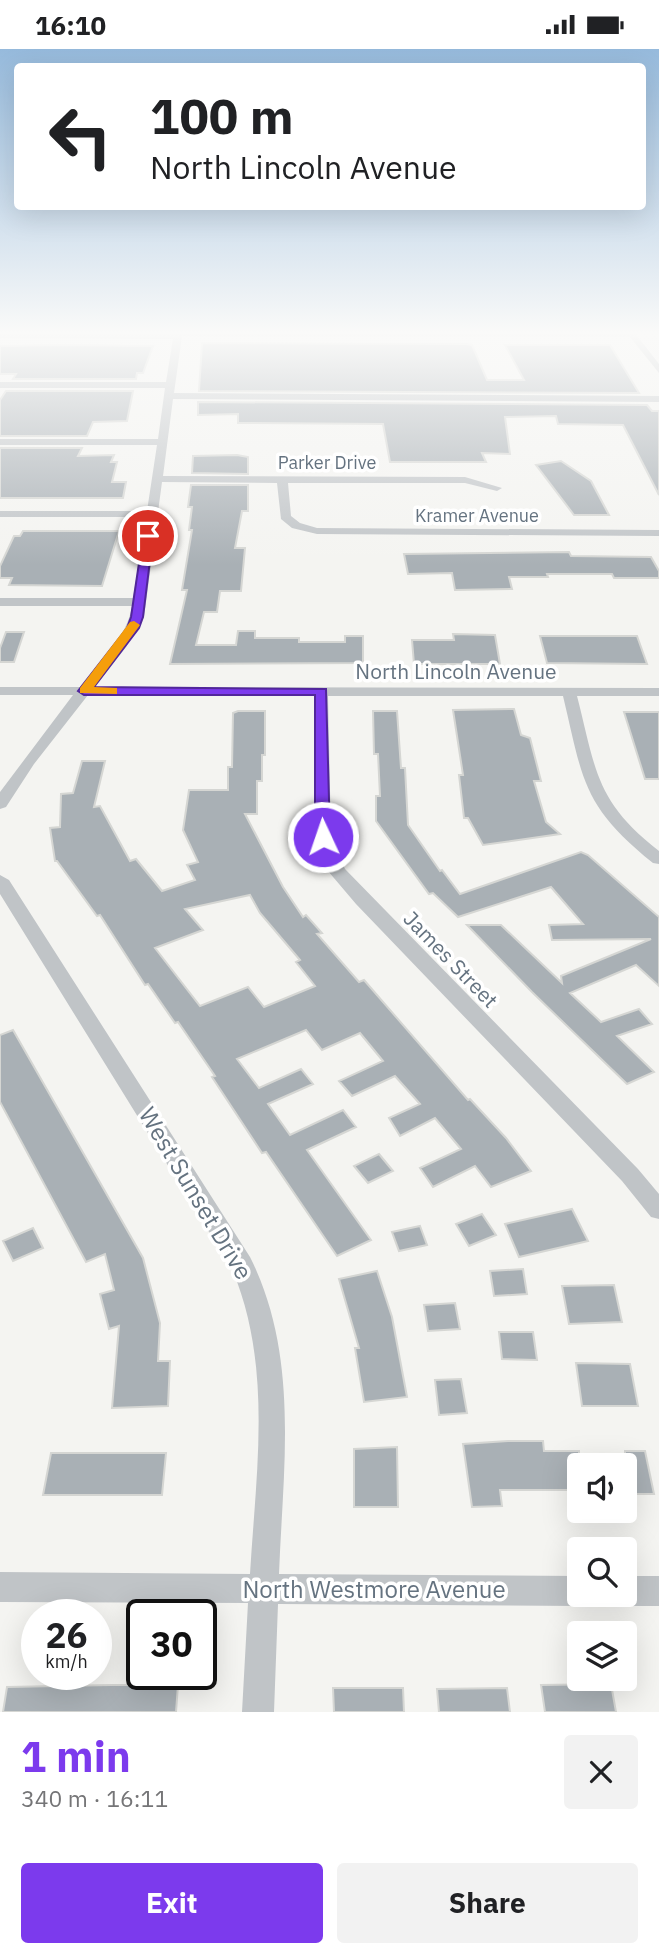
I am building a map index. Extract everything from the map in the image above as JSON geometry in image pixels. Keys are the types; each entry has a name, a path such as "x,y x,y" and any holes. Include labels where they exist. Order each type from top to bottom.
{"street":[{"path":"0,804 28,762 132,628 139,602 166,410"},
{"path":"0,442 162,442"},
{"name":"Parker Drive","path":"156,479 465,480 497,488"},
{"name":"Kramer Avenue","path":"282,479 283,511 289,522 296,526 334,532 659,533"},
{"path":"0,514 151,514"},
{"path":"0,602 139,602"},
{"name":"North Lincoln Avenue","path":"0,691 659,692"},
{"name":"James Street","path":"321,691 323,837 337,871 362,900 630,1175 659,1210"},
{"path":"569,692 595,789 604,807 621,827 659,859"},
{"name":"West Sunset Drive","path":"0,880 242,1264 255,1292 270,1351 273,1394 258,1712"},
{"name":"North Westmore Avenue","path":"0,1587 567,1591"},
{"path":"637,1591 659,1591"}],"building":[{"path":"0,410 129,410 127,421 93,422 87,436 0,436"},
{"path":"198,410 659,411 659,495 623,425 558,424 556,416 505,417 510,454 482,453 486,462 390,462 383,424 238,423 238,414 198,415"},
{"path":"0,448 82,448 78,456 114,455 111,462 117,462 112,482 126,482 123,498 0,498"},
{"path":"193,456 248,457 248,474 192,473"},
{"path":"561,461 591,481 609,515 574,515 536,465"},
{"path":"191,485 248,485 248,511 242,511 235,548 245,548 241,591 220,591 217,612 204,612 196,645 236,645 238,631 255,631 255,638 299,638 299,642 345,642 345,636 363,636 363,663 170,664 187,590 182,590 192,530 189,530 192,507 188,507"},
{"path":"23,531 119,531 102,586 9,585 12,578 0,578 0,566 14,536 20,536"},
{"path":"569,552 571,556 651,557 659,571 659,578 614,578 612,574 547,574 548,577 509,577 512,589 455,590 452,573 408,574 404,554"},
{"path":"6,632 24,632 14,662 0,662 0,648"},
{"path":"453,634 495,635 500,664 414,664 412,640 454,640"},
{"path":"540,636 637,636 647,664 547,663"},
{"path":"514,709 521,735 530,738 541,781 534,781 546,822 560,834 483,845 468,818 464,818 459,775 463,775 453,710"},
{"path":"265,711 265,755 262,755 262,781 257,781 257,814 245,814 283,887 303,917 306,915 322,933 317,934 359,982 364,980 468,1100 470,1099 506,1138 531,1171 491,1187 475,1166 433,1187 420,1168 461,1149 435,1118 400,1136 389,1118 420,1104 395,1076 352,1096 339,1081 383,1061 360,1033 322,1050 306,1030 237,1059 259,1088 301,1069 313,1084 268,1104 290,1135 343,1110 356,1127 307,1150 371,1240 337,1256 266,1152 262,1153 178,1022 175,1023 148,984 145,985 100,915 97,916 55,861 50,828 60,827 61,794 73,793 82,761 105,761 94,807 100,806 130,861 136,859 162,891 195,880 187,865 198,862 183,830 189,790 228,790 228,767 232,767 233,713","holes":["250,895 260,913 300,960 296,962 315,986 264,1007 248,987 200,1006 155,948 203,930 185,909"]},
{"path":"373,711 397,711 401,768 405,768 408,825 440,871 442,870 460,894 581,852 588,855 659,917 659,986 636,965 570,993 601,1022 639,1009 652,1024 617,1036 654,1072 627,1084 467,925 501,925 562,983 561,976 651,939 552,940 549,925 583,924 551,887 458,917 433,893 429,894 376,821 376,796 380,796 378,754 374,754"},
{"path":"624,712 659,712 659,779 645,779"},
{"path":"13,1030 143,1258 160,1323 158,1361 170,1361 168,1406 112,1408 119,1326 109,1329 100,1294 114,1290 105,1254 86,1262 0,1102 0,1035"},
{"path":"379,1154 393,1171 368,1183 354,1166"},
{"path":"572,1209 588,1241 519,1257 505,1224"},
{"path":"482,1214 496,1235 469,1246 456,1224"},
{"path":"420,1226 427,1245 399,1251 392,1232"},
{"path":"33,1228 43,1248 13,1261 3,1241"},
{"path":"523,1269 527,1294 494,1296 490,1271"},
{"path":"377,1271 392,1317 407,1397 364,1402 355,1348 359,1348 339,1279"},
{"path":"614,1285 622,1322 569,1324 562,1286"},
{"path":"455,1303 460,1329 428,1331 424,1305"},
{"path":"499,1332 533,1332 537,1360 502,1359"},
{"path":"576,1363 630,1364 638,1406 582,1406"},
{"path":"461,1379 467,1413 439,1415 435,1380"},
{"path":"543,1441 544,1451 579,1453 567,1453 567,1490 500,1490 502,1506 472,1507 463,1444"},
{"path":"397,1447 398,1507 354,1507 354,1449"},
{"path":"645,1451 654,1494 637,1494 637,1453 625,1453"},
{"path":"51,1453 166,1453 162,1495 43,1495"},
{"path":"112,1685 126,1685 126,1690 178,1690 176,1712 3,1712 7,1687 21,1687 21,1690 112,1690"},
{"path":"541,1685 567,1685 567,1691 612,1691 616,1712 545,1712"},
{"path":"333,1688 403,1688 404,1712 334,1712"},
{"path":"507,1688 510,1712 439,1712 437,1689"}],"slow traffic":[{"path":"112,691 84,691 134,625"}],"route":[{"path":"148,536 137,617 121,644 84,691 321,691 323,837"}]}
